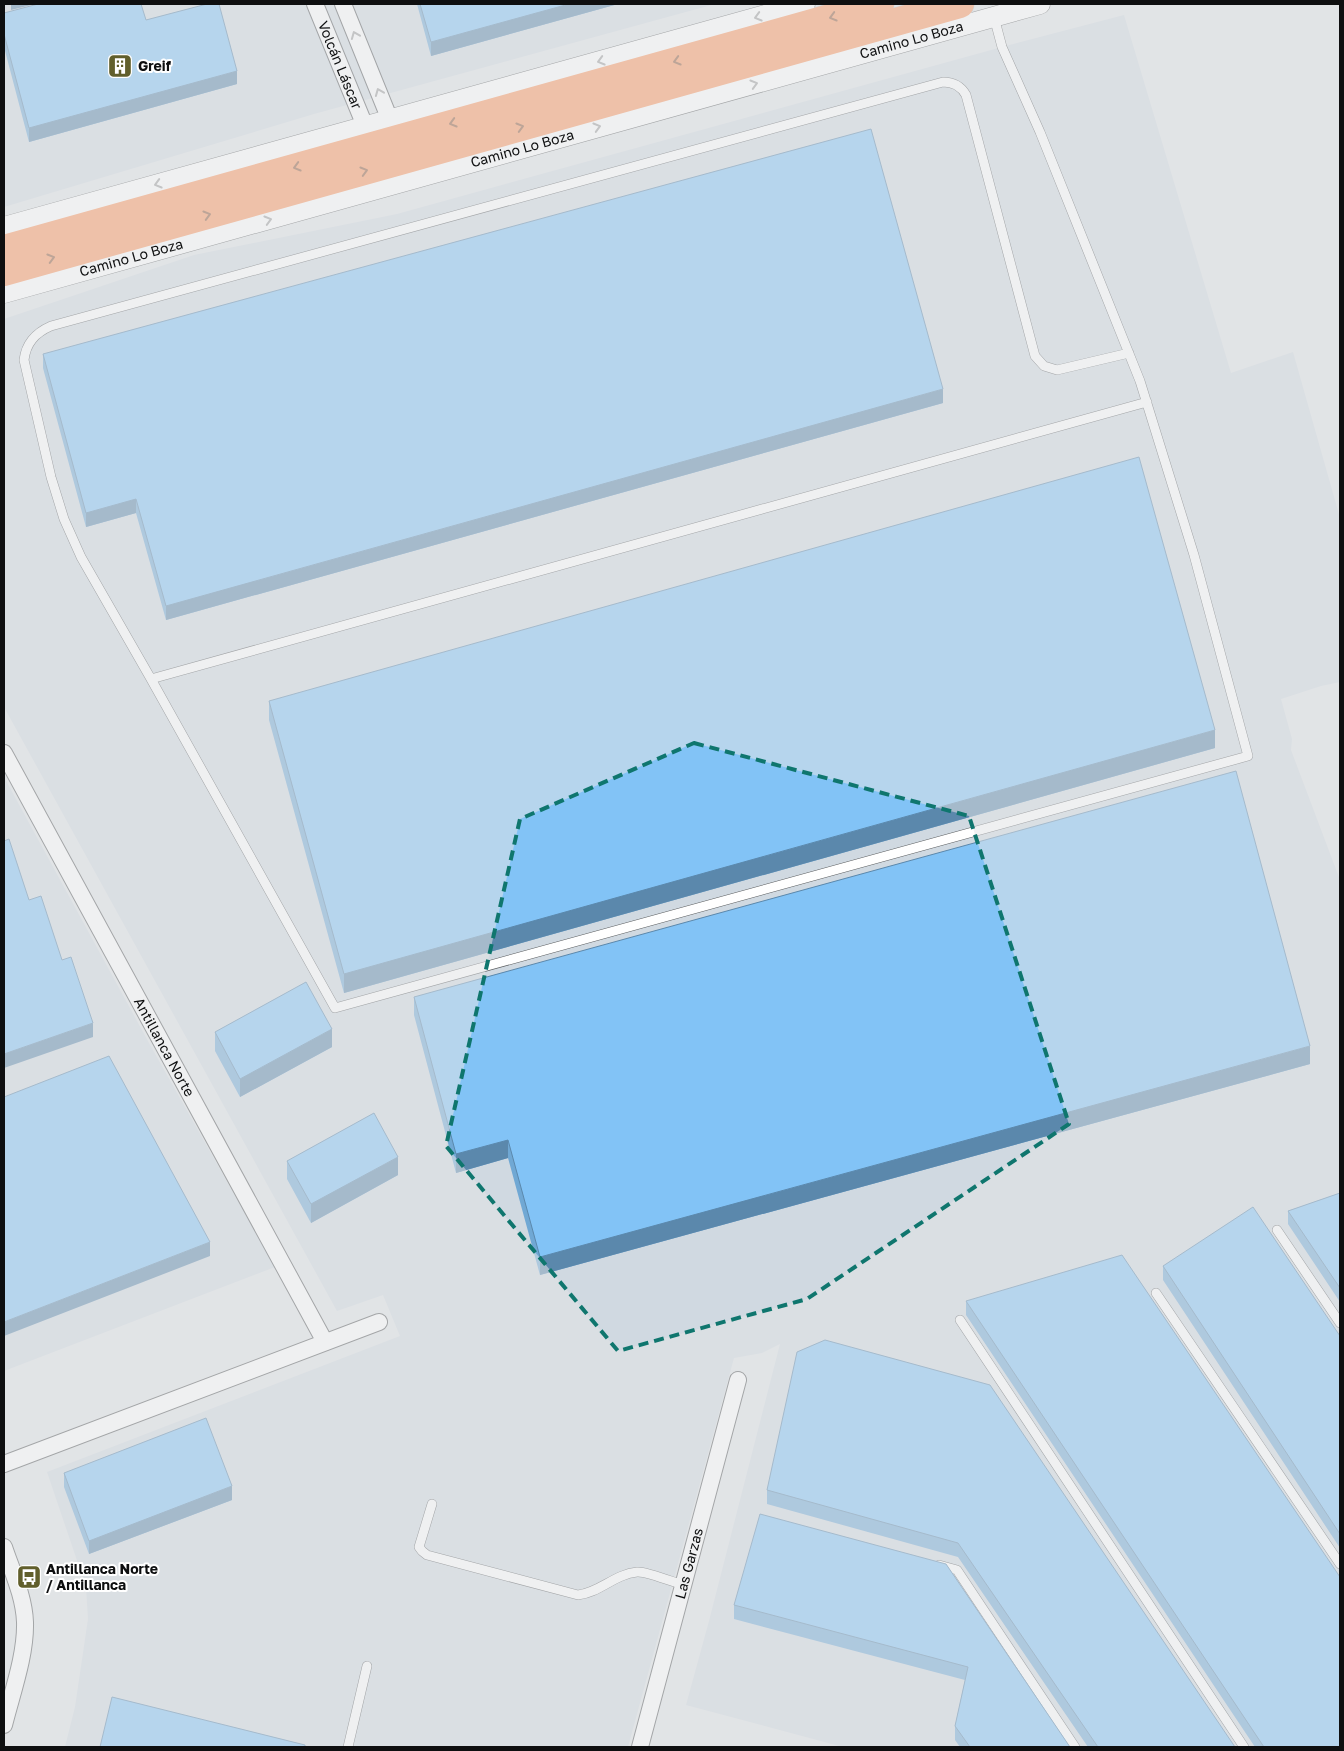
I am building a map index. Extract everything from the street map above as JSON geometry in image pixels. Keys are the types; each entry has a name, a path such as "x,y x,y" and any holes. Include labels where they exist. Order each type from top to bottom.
{"highway":[{"path":"4,249 880,4"},
{"path":"4,272 960,4"}],"street":[{"name":"Volcán Láscar","path":"315,4 365,126"},
{"name":"Volcán Láscar","path":"343,4 390,120"},
{"path":"4,227 805,4"},
{"name":"Camino Lo Boza","path":"4,293 1040,4"},
{"name":"Antillanca Norte","path":"4,753 325,1342"},
{"path":"4,1464 379,1322"},
{"name":"Las Garzas","path":"640,1747 738,1380"},
{"path":"4,1547 19,1591 25,1621 21,1655 4,1724"}],"lane":[{"path":"994,16 1002,47 1040,132 1129,353 1140,381 1199,574 1248,756 335,1008 82,557 64,519 51,477 24,360 30,342 36,335 51,326 943,82 960,86 966,95 1035,356 1044,366 1057,370 1129,353"},
{"path":"152,679 1147,402"},
{"path":"1277,1230 1340,1322"},
{"path":"1156,1293 1340,1564"},
{"path":"960,1320 1244,1747"},
{"path":"432,1504 419,1546 427,1555 578,1595 588,1594 623,1576 638,1571 683,1585"},
{"path":"929,1562 958,1570 1075,1747"},
{"path":"348,1747 368,1666"}],"highlighted area":[{"path":"694,743 969,816 1069,1124 807,1299 618,1351 446,1146 520,819"}],"shaded area":[{"path":"4,4 715,4 314,114 4,207"},
{"path":"1124,15 1231,373 1293,352 1340,518 1340,682 1281,699 1292,739 1291,750 1340,880 1340,1747 843,1747 686,1705 780,1344 762,1353 734,1358 628,1747 65,1747 75,1707 88,1619 86,1587 47,1472 400,1336 383,1295 337,1311 4,707 4,319 194,255 397,214"},
{"path":"4,777 149,1043 275,1267 4,1371"}],"building":[{"name":"Greif","path":"38,4 141,4 146,20 207,4 219,4 237,71 29,128 4,34 4,13"},
{"path":"420,4 569,4 431,42"},
{"path":"871,129 943,389 166,606 136,499 86,513 43,354"},
{"path":"1139,457 1215,730 344,974 269,701"},
{"path":"1236,771 1310,1046 540,1257 508,1140 456,1154 414,997"},
{"path":"9,839 29,900 41,896 62,960 71,957 93,1023 4,1054 4,841"},
{"path":"306,982 332,1029 240,1079 215,1032"},
{"path":"109,1056 210,1242 4,1322 4,1097"},
{"path":"374,1113 398,1157 311,1204 287,1161"},
{"path":"1340,1193 1340,1288 1288,1211"},
{"path":"1253,1207 1340,1336 1340,1534 1163,1266"},
{"path":"1122,1255 1340,1577 1340,1747 1264,1747 966,1301"},
{"path":"825,1340 990,1385 1235,1747 1098,1747 958,1543 767,1490 797,1352"},
{"path":"206,1418 232,1486 89,1541 64,1473"},
{"path":"760,1514 946,1564 1070,1747 970,1747 955,1726 968,1667 734,1605"},
{"path":"112,1697 305,1745 305,1747 100,1747"}],"place":[{"name":"Greif","path":"120,66"},
{"name":"Antillanca Norte / Antillanca","path":"29,1577"}]}
